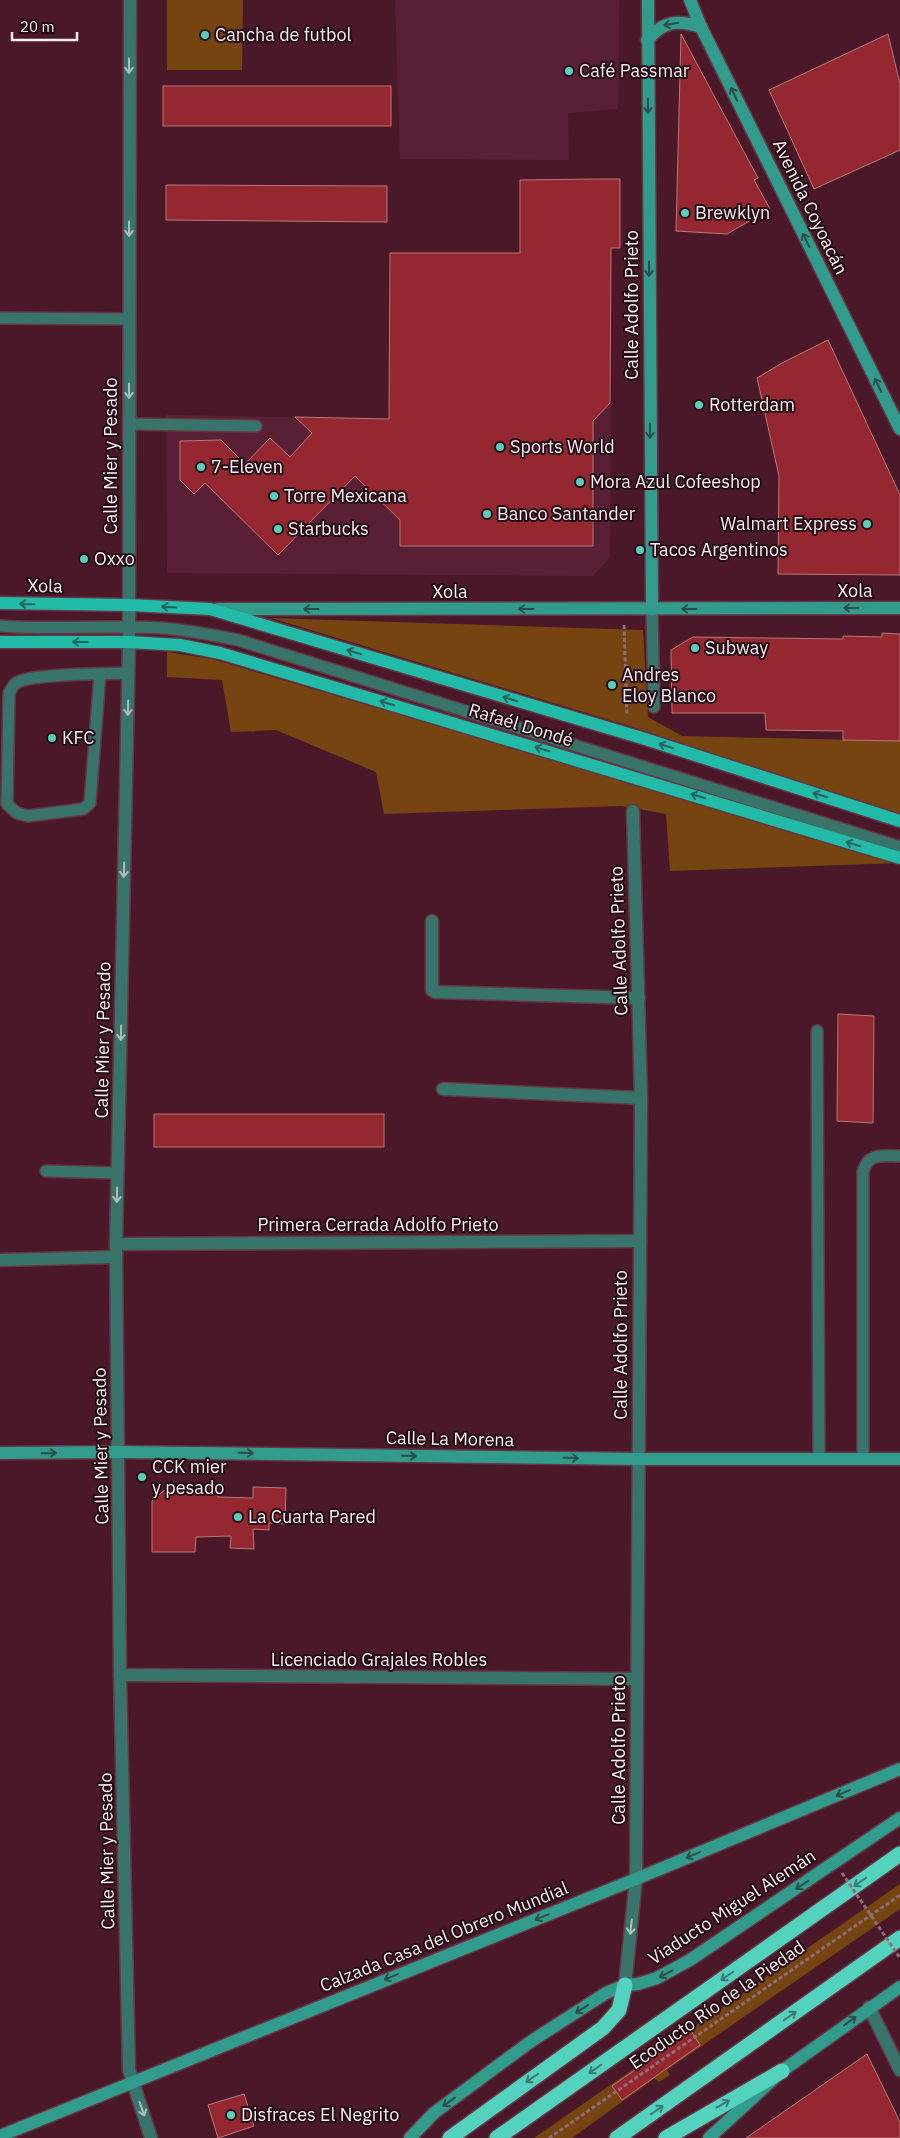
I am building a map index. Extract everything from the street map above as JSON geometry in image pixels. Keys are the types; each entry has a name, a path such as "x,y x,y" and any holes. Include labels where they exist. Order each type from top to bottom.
{"highway":[{"path":"497,2138 900,1854"},
{"path":"617,2138 900,1938"},
{"path":"450,2138 603,2028 619,2010 625,1985"},
{"path":"666,2138 782,2071"}],"main road":[{"name":"Xola","path":"0,603 129,605 210,610"},
{"name":"Rafaél Dondé","path":"210,610 627,734 900,821"},
{"path":"0,642 129,642"},
{"name":"Rafaél Dondé","path":"129,642 180,645 220,652 900,858"}],"street":[{"name":"Calle Mier y Pesado","path":"130,0 129,642 116,1244 120,1675 129,2070 151,2138"},
{"name":"Calle Adolfo Prieto","path":"648,0 652,609"},
{"name":"Avenida Coyoacán","path":"690,0 701,27 900,429"},
{"path":"647,40 665,24 689,23 701,27"},
{"name":"Xola","path":"210,610 900,608"},
{"name":"Calle Adolfo Prieto","path":"625,1985 636,1879 641,1098 633,811"},
{"path":"432,921 432,990 435,992 639,998"},
{"path":"443,1089 641,1098"},
{"name":"Primera Cerrada Adolfo Prieto","path":"116,1244 640,1241"},
{"path":"0,1260 116,1258"},
{"name":"Calle La Morena","path":"0,1453 119,1452 638,1459 900,1459"},
{"name":"Licenciado Grajales Robles","path":"120,1675 637,1679"},
{"name":"Calzada Casa del Obrero Mundial","path":"0,2136 132,2081 636,1879 900,1768"},
{"name":"Viaducto Miguel Alemán","path":"410,2138 434,2113 530,2042 606,1993 625,1985 647,1982 690,1960 900,1818"},
{"path":"709,2138 782,2071 900,1987"},
{"path":"869,2008 900,2070"}],"lane":[{"path":"0,318 129,319"},
{"path":"129,424 256,426"},
{"path":"652,609 654,707"},
{"path":"0,626 27,628 129,628 199,632 238,640 900,847"},
{"path":"0,631 27,628"},
{"path":"100,674 90,803 83,810 28,816 17,813 7,804 9,693 14,684 27,679 100,674 128,673"},
{"path":"818,1031 819,1458"},
{"path":"863,1459 863,1172 865,1164 871,1158 900,1156"},
{"path":"46,1171 118,1173"}],"path":[{"path":"623,609 627,734"},
{"path":"842,1873 900,1958"},
{"name":"Ecoducto Río de la Piedad","path":"549,2138 900,1895"}],"shaded area":[{"name":"Cancha de futbol","path":"167,0 243,0 242,70 167,70"},
{"path":"395,0 619,0 618,109 568,113 569,160 400,159"},
{"path":"611,253 610,558 593,576 167,573 166,415 389,419 389,400"},
{"path":"271,618 643,630 648,717 682,736 900,741 900,816 633,727"},
{"path":"167,652 212,659 900,863 670,871 666,814 622,806 384,814 376,772 276,730 231,732 222,680 167,677"},
{"path":"900,1884 900,1909 667,2070 670,2075 659,2082 655,2078 572,2138 534,2138"}],"building":[{"path":"681,34 758,178 754,180 770,209 727,234 676,231"},
{"path":"888,34 900,84 900,150 814,189 769,90"},
{"path":"163,86 391,86 391,126 163,126"},
{"path":"620,179 620,248 611,248 610,403 593,421 593,546 400,546 400,520 355,476 278,555 205,483 194,494 180,480 180,441 221,440 245,464 270,438 290,457 312,433 295,417 389,419 390,253 520,253 520,180"},
{"path":"166,185 387,186 387,222 166,220"},
{"path":"828,340 900,495 900,575 778,574 779,476 757,378"},
{"path":"882,633 900,634 900,741 843,740 843,731 766,730 765,713 672,713 671,650 693,637 843,639 843,636 882,637"},
{"path":"838,1014 874,1016 873,1123 837,1121"},
{"path":"154,1114 384,1114 384,1147 154,1147"},
{"path":"218,1487 218,1497 253,1498 253,1487 286,1488 285,1524 269,1523 269,1530 253,1529 254,1549 230,1548 231,1536 196,1537 195,1552 152,1552 152,1501 167,1488"},
{"path":"691,2031 700,2045 622,2100 612,2086"},
{"path":"867,2054 900,2122 900,2138 746,2138"},
{"name":"Disfraces El Negrito","path":"244,2094 254,2126 218,2138 208,2105"}],"place":[{"name":"Cancha de futbol","path":"205,35"},
{"name":"Café Passmar","path":"569,71"},
{"name":"Brewklyn","path":"685,213"},
{"name":"Rotterdam","path":"699,405"},
{"name":"Sports World","path":"500,447"},
{"name":"7-Eleven","path":"201,467"},
{"name":"Mora Azul Cofeeshop","path":"580,482"},
{"name":"Torre Mexicana","path":"274,496"},
{"name":"Banco Santander","path":"487,514"},
{"name":"Walmart Express","path":"867,524"},
{"name":"Starbucks","path":"278,529"},
{"name":"Tacos Argentinos","path":"640,550"},
{"name":"Oxxo","path":"84,559"},
{"name":"Subway","path":"695,648"},
{"name":"Andres Eloy Blanco","path":"612,685"},
{"name":"KFC","path":"52,738"},
{"name":"CCK mier y pesado","path":"142,1477"},
{"name":"La Cuarta Pared","path":"238,1517"},
{"name":"Disfraces El Negrito","path":"231,2115"}]}
